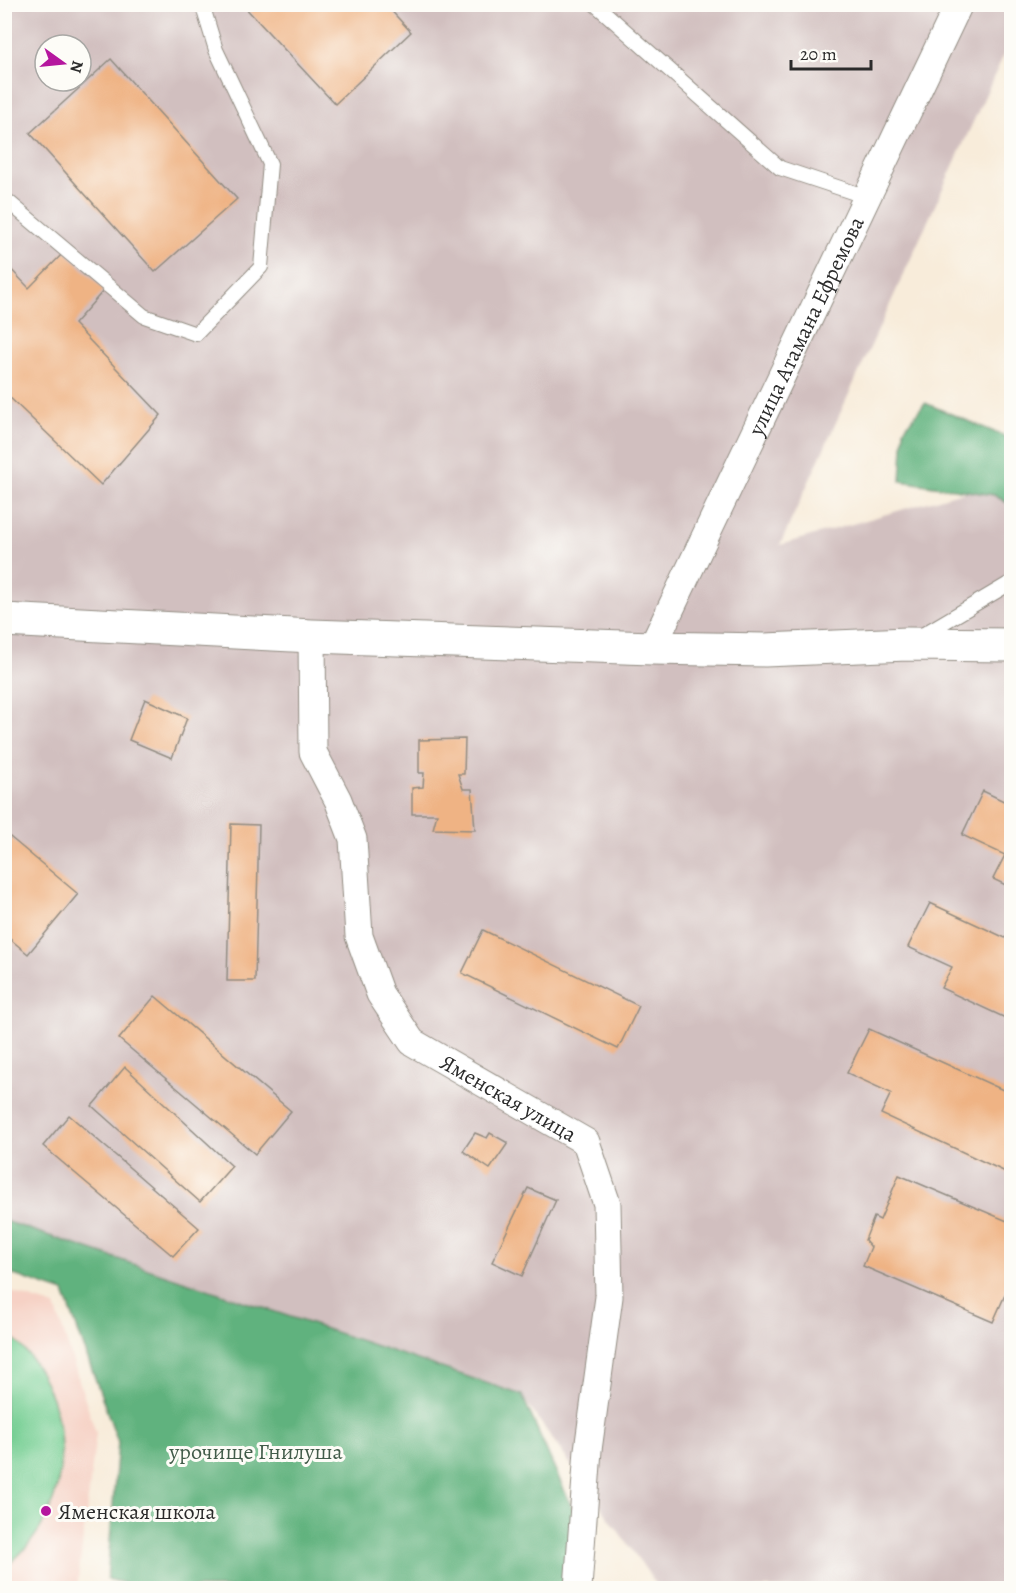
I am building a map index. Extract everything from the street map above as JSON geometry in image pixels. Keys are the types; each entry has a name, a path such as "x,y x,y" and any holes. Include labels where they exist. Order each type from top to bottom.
{"street":[{"name":"улица Атамана Ефремова","path":"652,648 959,4"},
{"path":"4,620 312,636 652,648 765,650 907,644 1011,645"},
{"name":"Яменская улица","path":"312,636 313,752 338,800 353,839 359,936 380,994 412,1042 586,1142 607,1204 609,1297 588,1450 578,1588"}],"lane":[{"path":"4,198 144,316 196,334 261,267 270,164 216,50 202,4"},
{"path":"595,4 780,168 867,197"},
{"path":"907,644 1011,582"}],"shaded area":[{"path":"5,5 1011,5 1011,39 780,545 1011,478 1011,1588 659,1588 521,1395 5,1221"},
{"name":"Яменская школа","path":"5,1290 55,1306 96,1433 77,1588 5,1588"}],"green space":[{"path":"925,403 1011,439 1011,505 994,495 901,481 904,429"},
{"name":"урочище Гнилуша","path":"5,1221 522,1395 581,1528 578,1588 144,1588 107,1579 118,1442 64,1292 5,1272"},
{"path":"4,1330 28,1355 46,1384 57,1415 61,1448 58,1482 48,1513 30,1542 5,1567"}],"building":[{"path":"242,4 385,4 411,32 335,104"},
{"path":"111,59 237,199 155,272 30,133 74,93 93,93 93,75"},
{"path":"65,251 104,290 74,324 161,415 101,485 4,392 4,262 29,288"},
{"path":"145,699 187,718 172,758 129,740"},
{"path":"465,739 464,774 458,774 463,789 472,789 475,830 433,829 437,814 412,814 412,788 423,787 424,773 419,773 419,740"},
{"path":"983,791 1012,805 1012,888 993,879 1005,855 962,835"},
{"path":"231,824 259,825 255,981 227,981"},
{"path":"4,832 78,894 28,954 4,934"},
{"path":"930,903 1012,941 1012,1021 941,988 952,967 908,947"},
{"path":"483,930 639,1006 618,1049 462,973"},
{"path":"155,996 291,1111 255,1154 119,1039"},
{"path":"869,1029 1012,1094 1012,1175 881,1114 891,1093 847,1073"},
{"path":"125,1067 232,1166 200,1202 92,1106"},
{"path":"69,1115 199,1228 173,1256 43,1146"},
{"path":"475,1133 487,1138 490,1133 508,1143 490,1169 463,1151"},
{"path":"899,1175 1012,1223 1012,1279 993,1322 863,1266 871,1247 865,1240 874,1217 880,1220"},
{"path":"528,1188 556,1200 522,1276 492,1262"}],"place":[{"name":"Яменская школа","path":"46,1511"}]}
